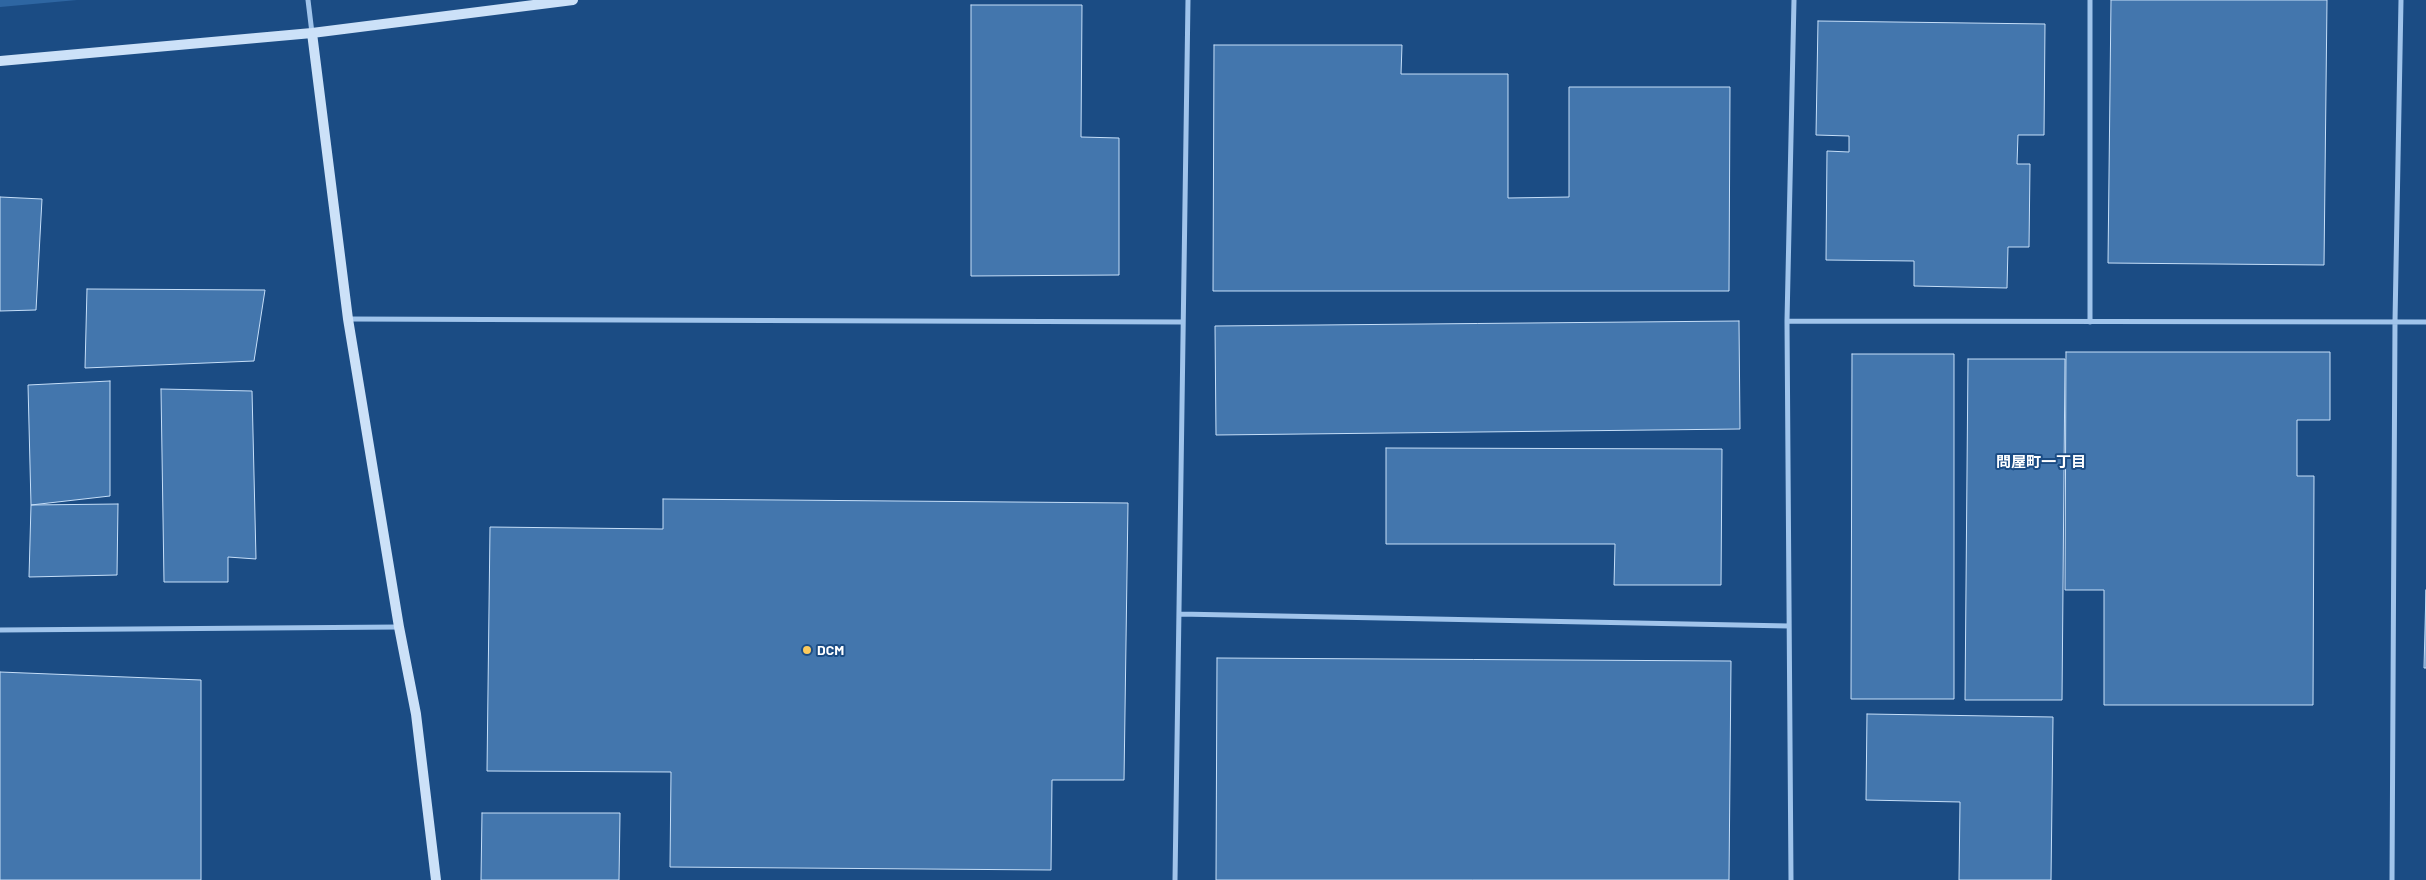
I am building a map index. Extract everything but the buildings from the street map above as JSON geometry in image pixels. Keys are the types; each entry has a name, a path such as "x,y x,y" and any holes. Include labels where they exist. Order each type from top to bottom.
{"street":[{"path":"308,0 348,319 399,627 416,714 436,880"},
{"path":"0,61 312,34 573,0"},
{"path":"1176,880 1188,0"},
{"path":"1792,880 1787,321 1794,0"},
{"path":"2090,0 2090,322"},
{"path":"2392,880 2395,321 2401,0"},
{"path":"348,319 1183,322"},
{"path":"1787,321 2426,322"},
{"path":"1179,614 1789,626"},
{"path":"0,630 399,627"}],"shaded area":[{"path":"0,0 77,0 0,7"}],"place":[{"name":"DCM","path":"807,650"}],"district":[{"name":"問屋町一丁目","path":"2041,462"}]}
